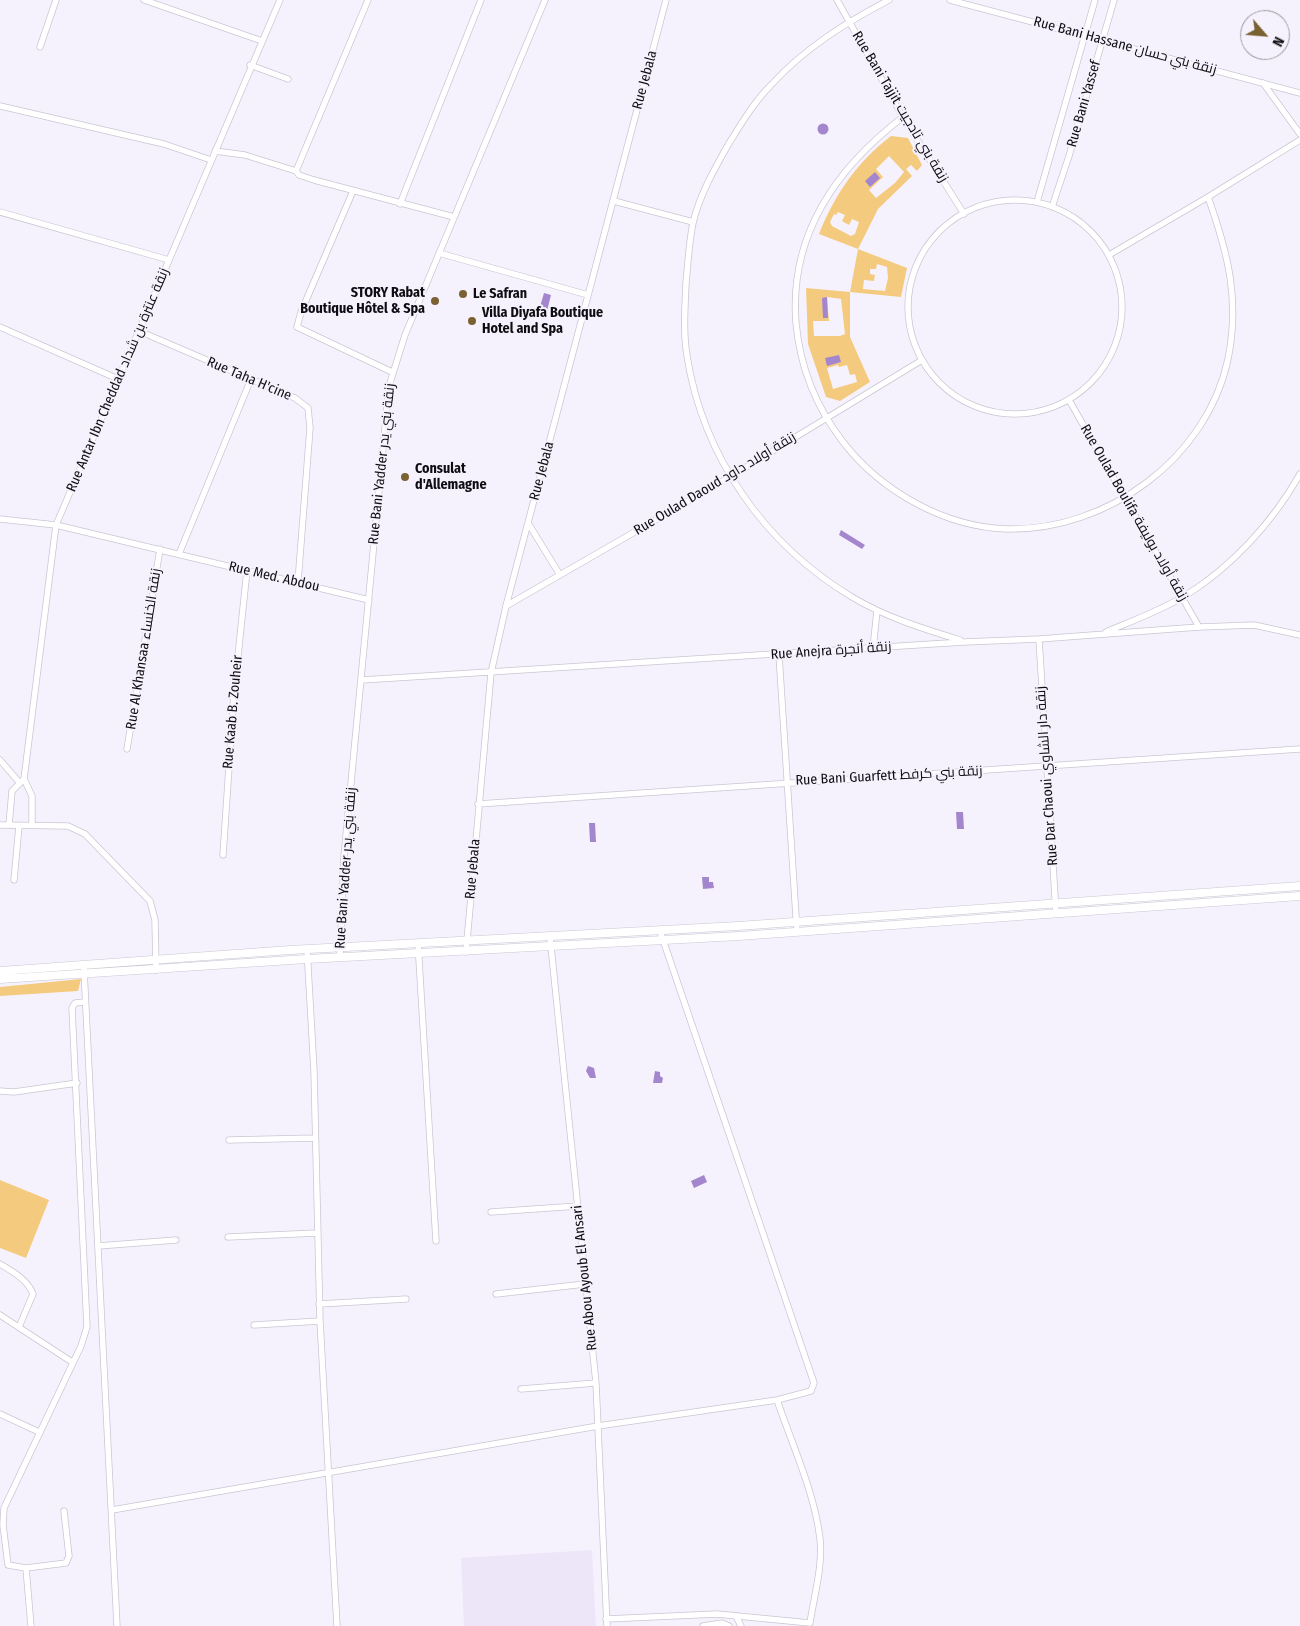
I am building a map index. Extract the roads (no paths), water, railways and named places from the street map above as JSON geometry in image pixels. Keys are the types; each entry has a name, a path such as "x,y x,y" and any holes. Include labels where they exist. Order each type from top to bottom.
{"street":[{"path":"40,47 56,0"},
{"path":"147,0 262,41"},
{"name":"Rue Antar Ibn Cheddad زنقة عنترة بن شداد","path":"21,780 56,525 170,260 250,65 280,0"},
{"path":"296,171 368,0"},
{"path":"400,204 481,0"},
{"name":"Rue Bani Yadder زنقة بني يدر","path":"340,958 344,856 362,680 386,405 392,372 439,253 545,0"},
{"name":"Rue Jebala","path":"466,952 491,673 506,606 666,0"},
{"name":"Rue Bani Tajjit زنقة بني تادجيت","path":"837,0 903,117 964,214"},
{"path":"889,0 848,21 808,50 770,86 742,123 714,169 693,222 685,308 687,355 703,418 712,442 730,477 762,520 785,546 827,580 877,611 964,642"},
{"name":"Rue Bani Hassane زنقة بني حسان","path":"950,0 1084,34 1300,93"},
{"name":"Rue Bani Yassef","path":"1037,202 1095,0"},
{"name":"Rue Bani Yassef","path":"1052,207 1069,156 1114,0"},
{"path":"250,65 288,79"},
{"path":"1263,83 1300,134"},
{"path":"0,106 164,144 211,160"},
{"path":"903,117 862,150 840,177 817,216 803,254 795,300 797,335 807,378 826,418 852,453 870,473 889,488 930,510 979,526 1007,529 1039,526 1088,514 1125,498 1163,469 1186,446 1212,406 1226,366 1232,324 1232,288 1225,246 1208,197"},
{"path":"1108,255 1208,197 1300,140"},
{"path":"215,151 245,154 296,171 307,178 454,218"},
{"path":"352,191 301,312 297,327 301,331 392,372"},
{"path":"614,200 693,222"},
{"path":"999,202 1037,202 1052,207 1066,213 1090,231 1108,255 1117,274 1121,294 1122,315 1111,355 1086,388 1069,400 1046,410 1023,414 991,411 976,407 954,395 936,380 922,360 913,338 910,322 910,290 917,267 928,246 944,228 964,214 999,202"},
{"path":"0,212 170,260"},
{"path":"439,253 588,296"},
{"path":"0,327 118,380"},
{"name":"Rue Taha H'cine","path":"139,331 299,400 306,406 310,414 298,582"},
{"name":"Rue Oulad Daoud زنقة أولاد داود","path":"506,606 730,477 922,360"},
{"path":"179,554 250,379"},
{"name":"Rue Oulad Boulifa زنقة أولاد بوليفة","path":"1069,400 1199,627"},
{"path":"1102,634 1183,597 1219,571 1252,540 1283,502 1300,474"},
{"name":"Rue Med. Abdou","path":"0,519 56,525 369,600"},
{"path":"528,523 560,576"},
{"name":"Rue Al Khansaa زنقة الخنساء","path":"127,749 160,549"},
{"name":"Rue Kaab B. Zouheir","path":"223,855 234,694 247,570"},
{"path":"873,648 877,611"},
{"name":"Rue Anejra زنقة أنجرة","path":"362,680 964,642 1039,639 1199,627 1254,626 1300,635"},
{"name":"Rue Dar Chaoui زنقة دار الشاوي","path":"1039,639 1056,913"},
{"path":"779,655 797,932"},
{"name":"Rue Bani Guarfett زنقة بني كرفط","path":"478,804 1300,749"},
{"path":"0,760 21,780 32,796 32,825"},
{"path":"9,825 11,796 21,780"},
{"path":"0,825 68,826 81,831 147,896 152,904 155,920 156,970"},
{"path":"14,880 19,826"},
{"path":"0,971 306,949 660,931 1300,886"},
{"path":"0,979 307,959 662,941 1300,896"},
{"path":"112,1510 598,1426 777,1400 808,1393 814,1383 660,931"},
{"name":"Rue Abou Ayoub El Ansari","path":"550,937 596,1383 606,1623"},
{"path":"418,943 436,1241"},
{"path":"306,949 314,1071 319,1304 337,1626"},
{"path":"84,966 117,1626"},
{"path":"64,1511 69,1553 67,1562 26,1568 12,1567 7,1563 3,1513 87,1327 72,1006 75,1003 85,1002"},
{"path":"0,1091 14,1092 77,1083"},
{"path":"229,1140 315,1138"},
{"path":"490,1212 578,1206"},
{"path":"228,1237 317,1233"},
{"path":"98,1246 176,1240"},
{"path":"0,1264 17,1275 31,1290 32,1300 19,1327"},
{"path":"496,1294 585,1284"},
{"path":"319,1304 406,1299"},
{"path":"0,1315 72,1362"},
{"path":"254,1325 320,1321"},
{"path":"521,1389 596,1383"},
{"path":"606,1623 736,1616 810,1623 820,1559 820,1540 813,1505 777,1400"},
{"path":"0,1414 39,1432"},
{"path":"26,1568 31,1626"},
{"path":"736,1616 741,1626"},
{"path":"703,1626 722,1623 728,1626"}],"place":[{"name":"Le Safran","path":"463,294"},
{"name":"STORY Rabat Boutique Hôtel & Spa","path":"435,301"},
{"name":"Villa Diyafa Boutique Hotel and Spa","path":"472,321"},
{"name":"Consulat d'Allemagne","path":"405,477"}]}
